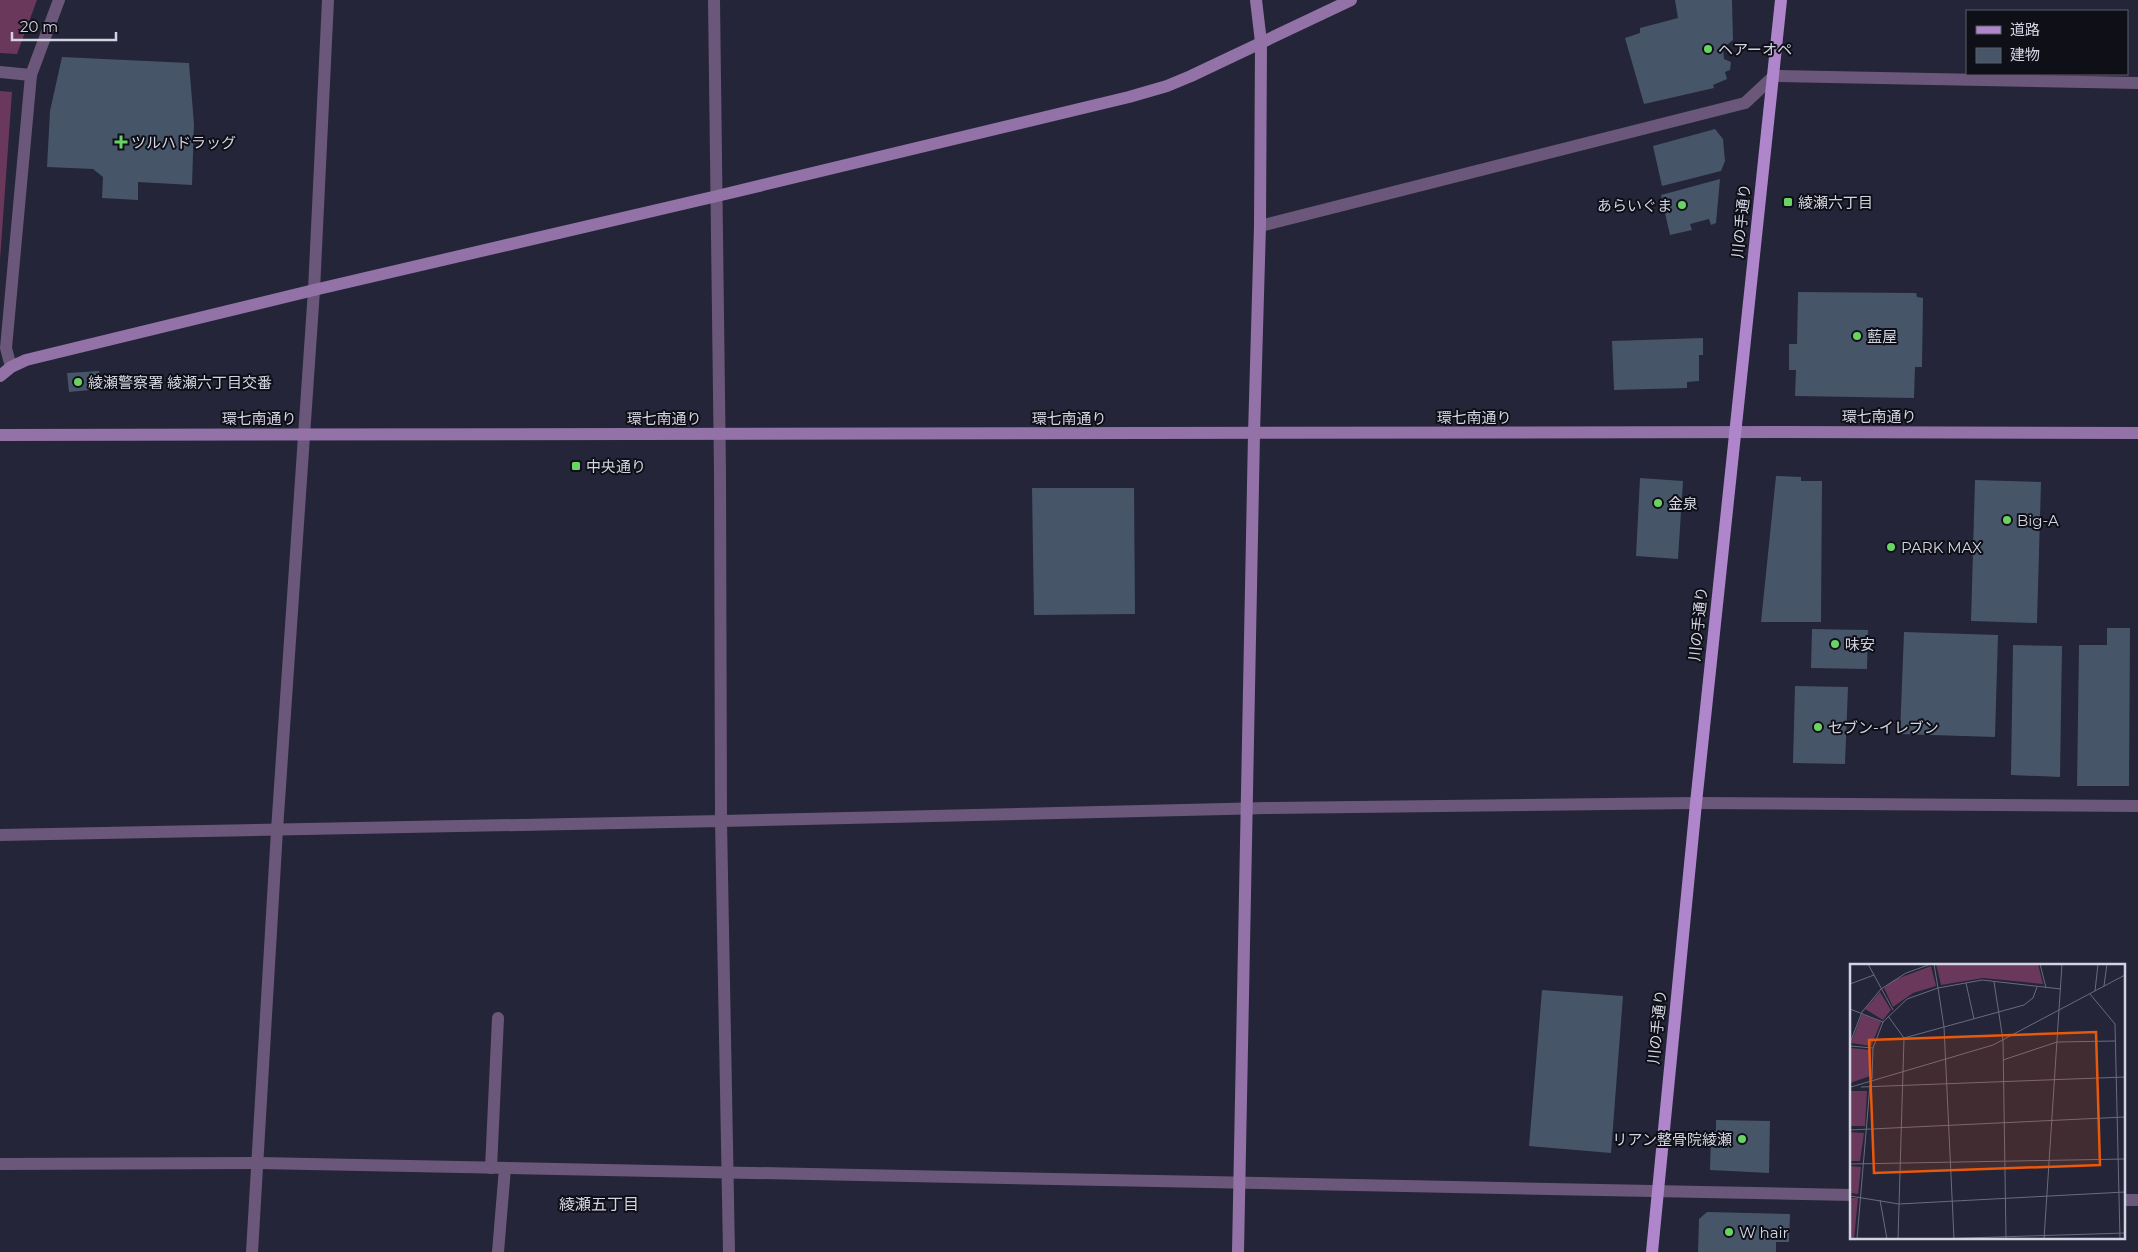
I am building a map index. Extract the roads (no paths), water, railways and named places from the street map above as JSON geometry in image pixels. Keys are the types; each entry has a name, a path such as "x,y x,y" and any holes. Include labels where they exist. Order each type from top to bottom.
{"main road":[{"name":"川の手通り","path":"1652,1252 1734,432 1782,0"}],"street":[{"path":"0,388 5,373 31,76 59,0"},
{"path":"252,1252 259,1163 277,830 314,290 328,0"},
{"path":"714,0 720,434 721,821 729,1252"},
{"path":"1238,1252 1254,434 1260,226 1261,42 1256,0"},
{"path":"5,373 26,360 1158,89 1191,76 1351,0"},
{"path":"0,72 31,76"},
{"path":"1260,226 1744,102 1774,76 2138,83"},
{"name":"環七南通り","path":"0,435 2138,433"},
{"path":"0,835 1247,809 1696,803 2138,806"},
{"path":"491,1168 498,1018"},
{"path":"0,1164 259,1163 728,1174 1850,1195"},
{"path":"498,1252 505,1168"}],"place":[{"name":"ヘアーオペ","path":"1708,49"},
{"name":"ツルハドラッグ","path":"121,142"},
{"name":"綾瀬六丁目","path":"1788,202"},
{"name":"あらいぐま","path":"1682,205"},
{"name":"藍屋","path":"1857,336"},
{"name":"綾瀬警察署 綾瀬六丁目交番","path":"78,382"},
{"name":"中央通り","path":"576,466"},
{"name":"金泉","path":"1658,503"},
{"name":"Big-A","path":"2007,520"},
{"name":"PARK MAX","path":"1891,547"},
{"name":"味安","path":"1835,644"},
{"name":"セブン-イレブン","path":"1818,727"},
{"name":"リアン整骨院綾瀬","path":"1742,1139"},
{"name":"W hair","path":"1729,1232"}],"district":[{"name":"綾瀬五丁目","path":"599,1204"}]}
